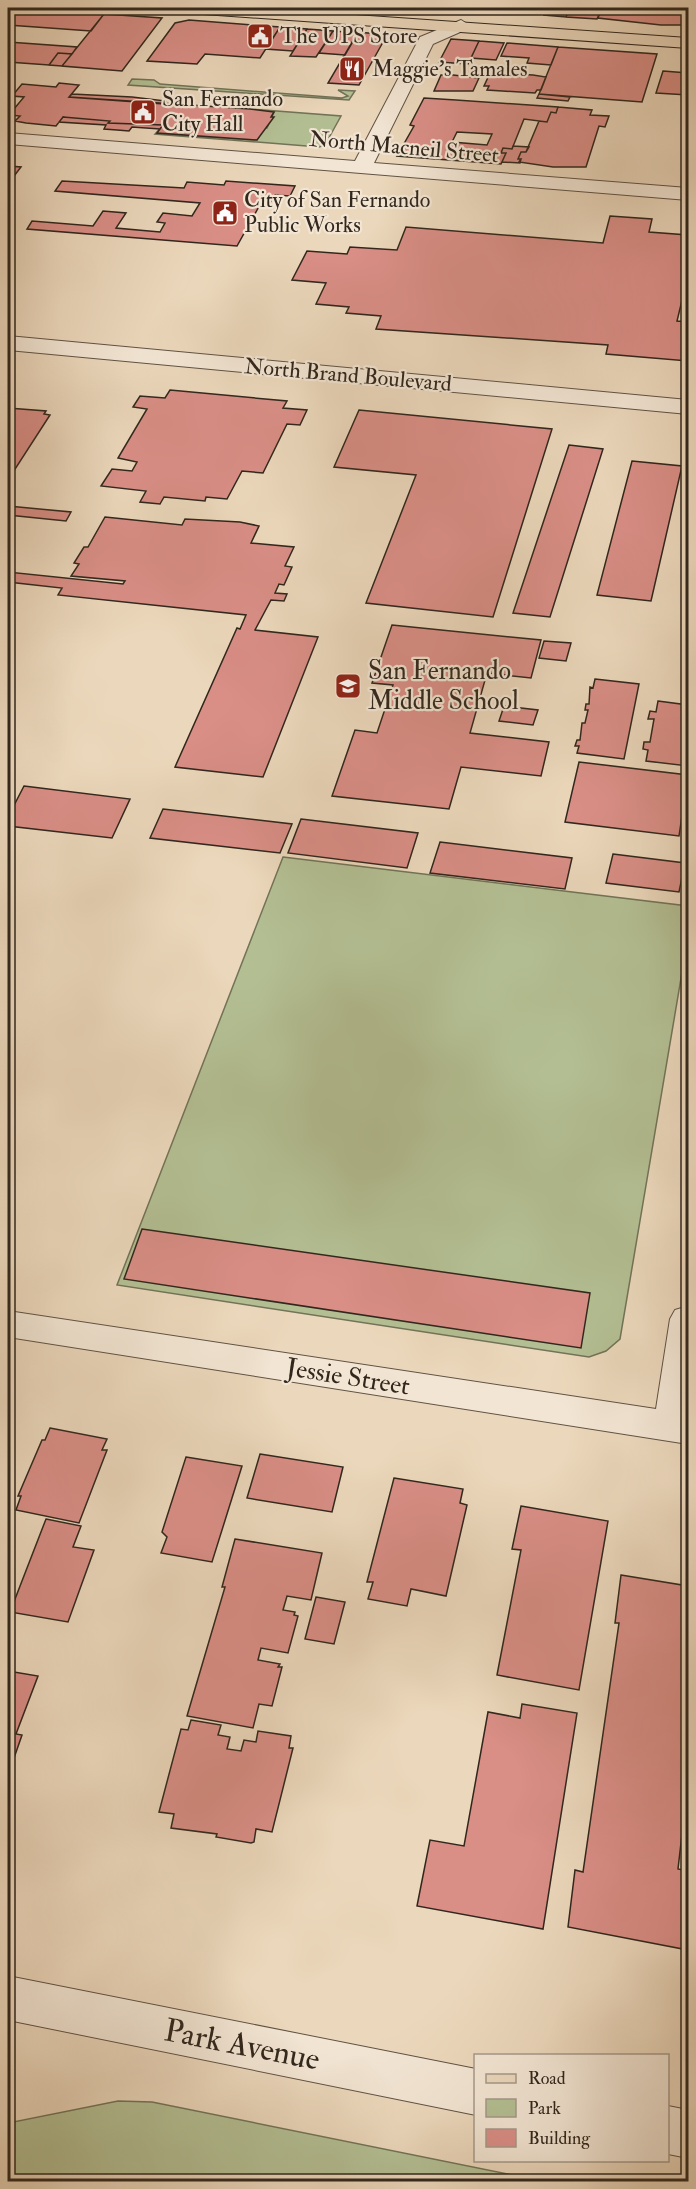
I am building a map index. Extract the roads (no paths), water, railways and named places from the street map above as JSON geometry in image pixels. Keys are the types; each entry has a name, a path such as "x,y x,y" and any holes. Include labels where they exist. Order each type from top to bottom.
{"main road":[{"path":"189,8 432,15 461,25 688,43"}],"street":[{"path":"362,167 426,41 461,25"},
{"name":"North Macneil Street","path":"8,139 688,194"},
{"name":"North Brand Boulevard","path":"8,343 688,407"},
{"path":"680,1428 688,1319"},
{"name":"Jessie Street","path":"8,1324 680,1428"},
{"name":"Park Avenue","path":"8,1998 474,2092"},
{"path":"669,2130 688,2134"}],"place":[{"name":"The UPS Store","path":"260,36"},
{"name":"Maggie's Tamales","path":"352,69"},
{"name":"San Fernando City Hall","path":"143,112"},
{"name":"City of San Fernando Public Works","path":"225,213"},
{"name":"San Fernando Middle School","path":"348,686"}]}
